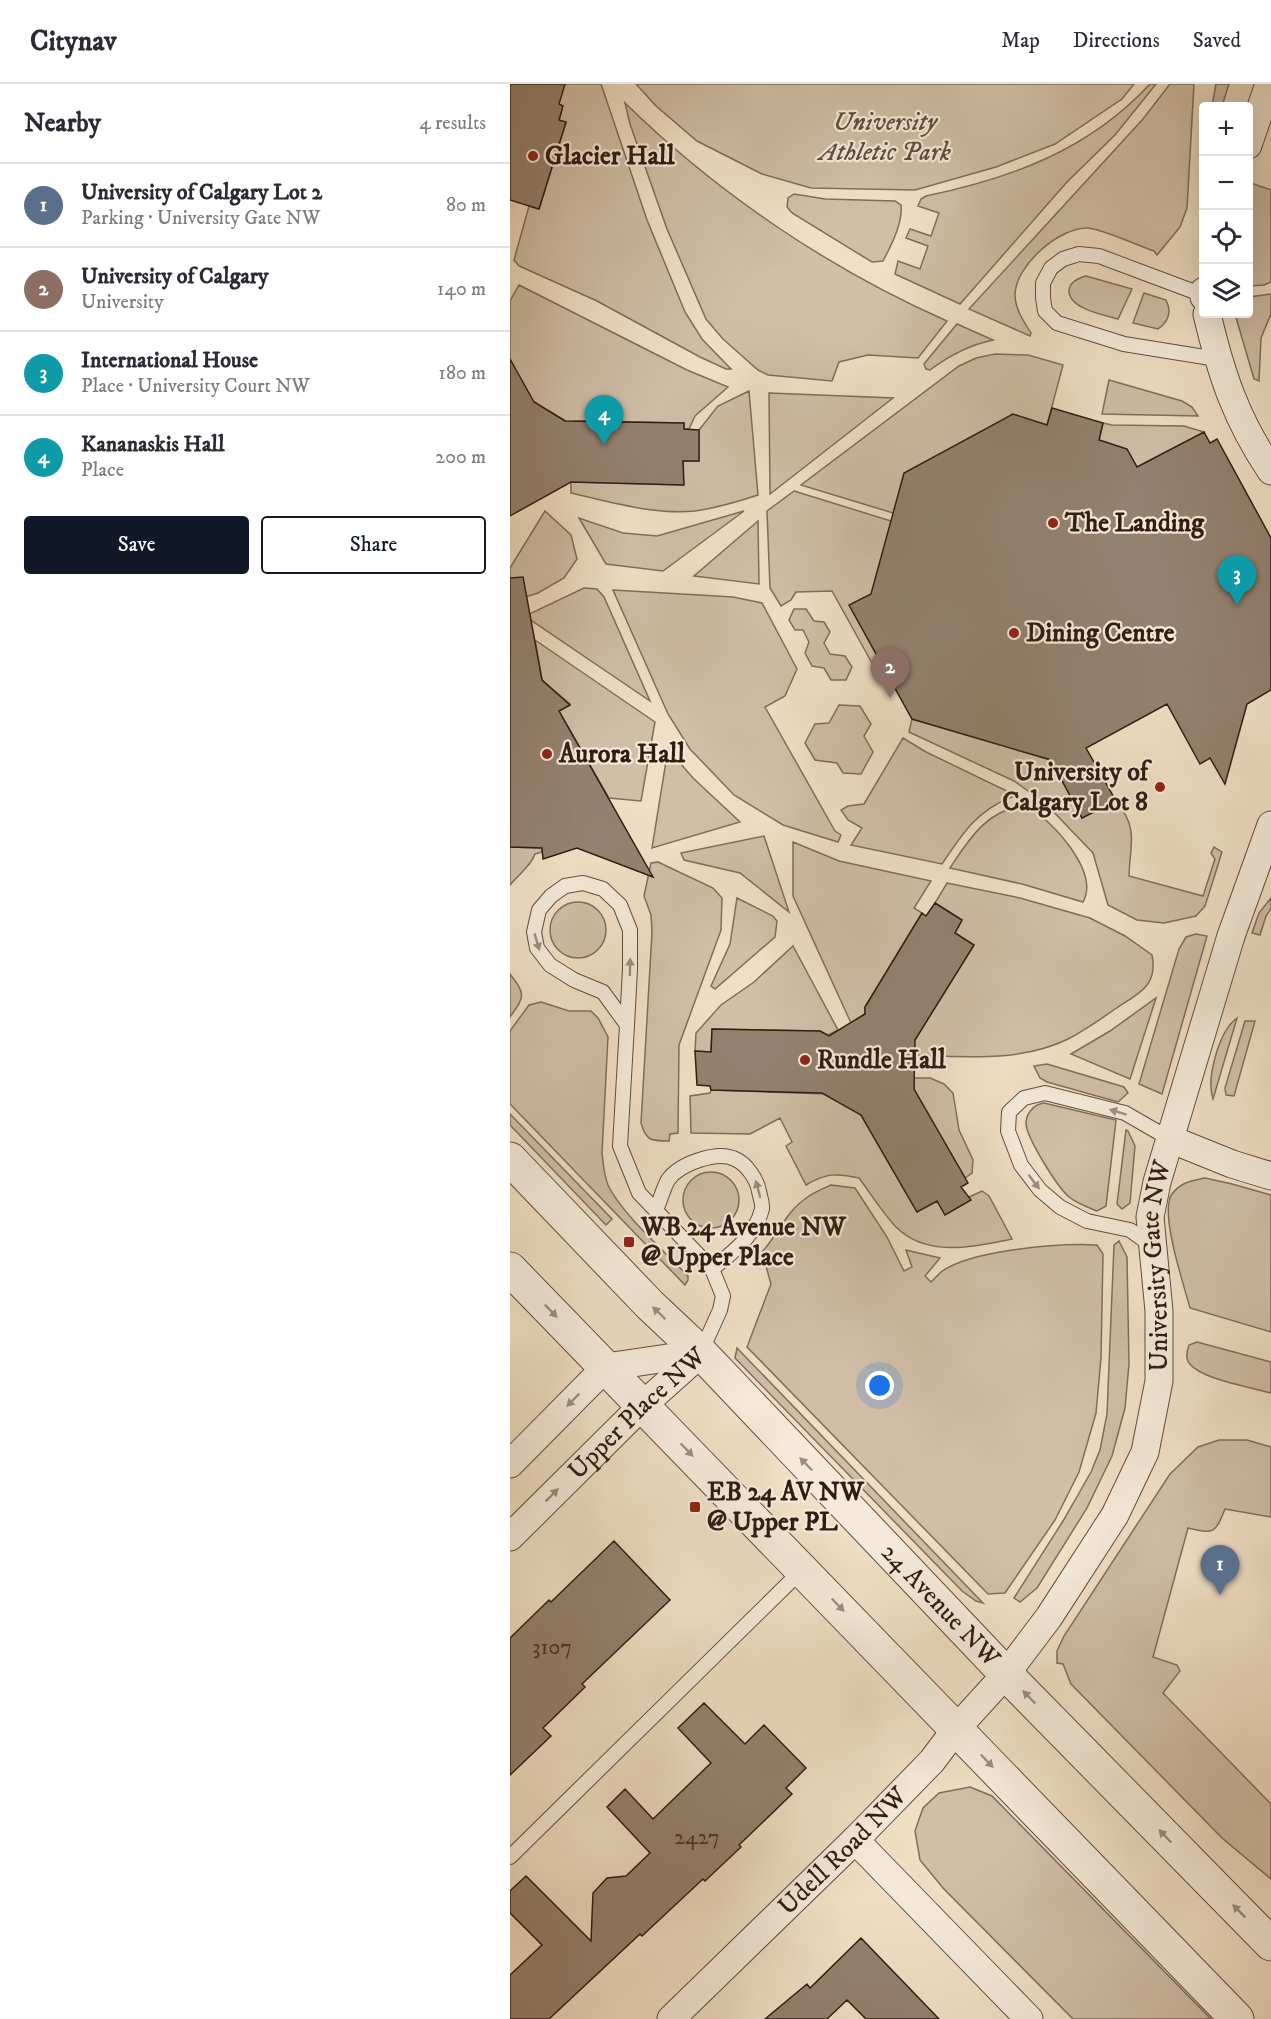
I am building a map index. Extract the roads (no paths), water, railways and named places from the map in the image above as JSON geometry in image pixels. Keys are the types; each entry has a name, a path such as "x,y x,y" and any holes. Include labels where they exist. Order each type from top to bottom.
{"street":[{"path":"1253,130 1269,84"},
{"path":"1208,318 1217,358 1234,406 1271,471"},
{"name":"University Gate NW","path":"1006,1674 1086,1563 1115,1515 1145,1452 1159,1381 1158,1311 1150,1217 1170,1139 1231,936 1270,836"},
{"path":"1170,1139 1232,1164 1271,1176"},
{"name":"24 Avenue NW","path":"510,1159 650,1305 701,1353 1006,1674 1271,1944"},
{"path":"510,1269 1237,2019"},
{"name":"Upper Place NW","path":"510,1464 606,1367 701,1353"},
{"name":"Upper Place NW","path":"510,1537 643,1405 701,1353"},
{"name":"Udell Road NW","path":"670,2019 855,1840 932,1761 956,1729 1006,1674"},
{"path":"855,1840 1017,2015"}],"lane":[{"path":"1199,293 1099,256 1079,254 1063,259 1051,268 1043,283 1042,298 1046,310 1057,323 1124,344 1217,358"},
{"path":"627,1025 603,992 574,980 550,965 537,948 534,932 539,910 551,896 565,886 583,883 603,889 620,905 630,930 627,1025 620,1146 639,1193 712,1269 723,1296 720,1310 701,1353"},
{"path":"1151,1245 1130,1230 1087,1221 1060,1207 1040,1190 1021,1165 1008,1131 1009,1112 1024,1098 1045,1093 1125,1113 1170,1139"},
{"path":"656,1210 668,1180 686,1165 718,1155 735,1159 746,1168 758,1182 762,1208 755,1226 737,1248 712,1269"},
{"path":"510,1857 803,1569"}],"place":[{"name":"Glacier Hall","path":"533,156"},
{"name":"Kananaskis Hall","path":"604,445"},
{"name":"The Landing","path":"1053,523"},
{"name":"International House","path":"1237,605"},
{"name":"Dining Centre","path":"1014,633"},
{"name":"University of Calgary","path":"890,698"},
{"name":"Aurora Hall","path":"547,754"},
{"name":"University of Calgary Lot 8","path":"1160,787"},
{"name":"Rundle Hall","path":"805,1060"},
{"name":"WB 24 Avenue NW @ Upper Place","path":"629,1242"},
{"name":"EB 24 AV NW @ Upper PL","path":"695,1507"},
{"name":"University of Calgary Lot 2","path":"1220,1595"}],"park label":[{"name":"University Athletic Park","path":"885,136"}]}
